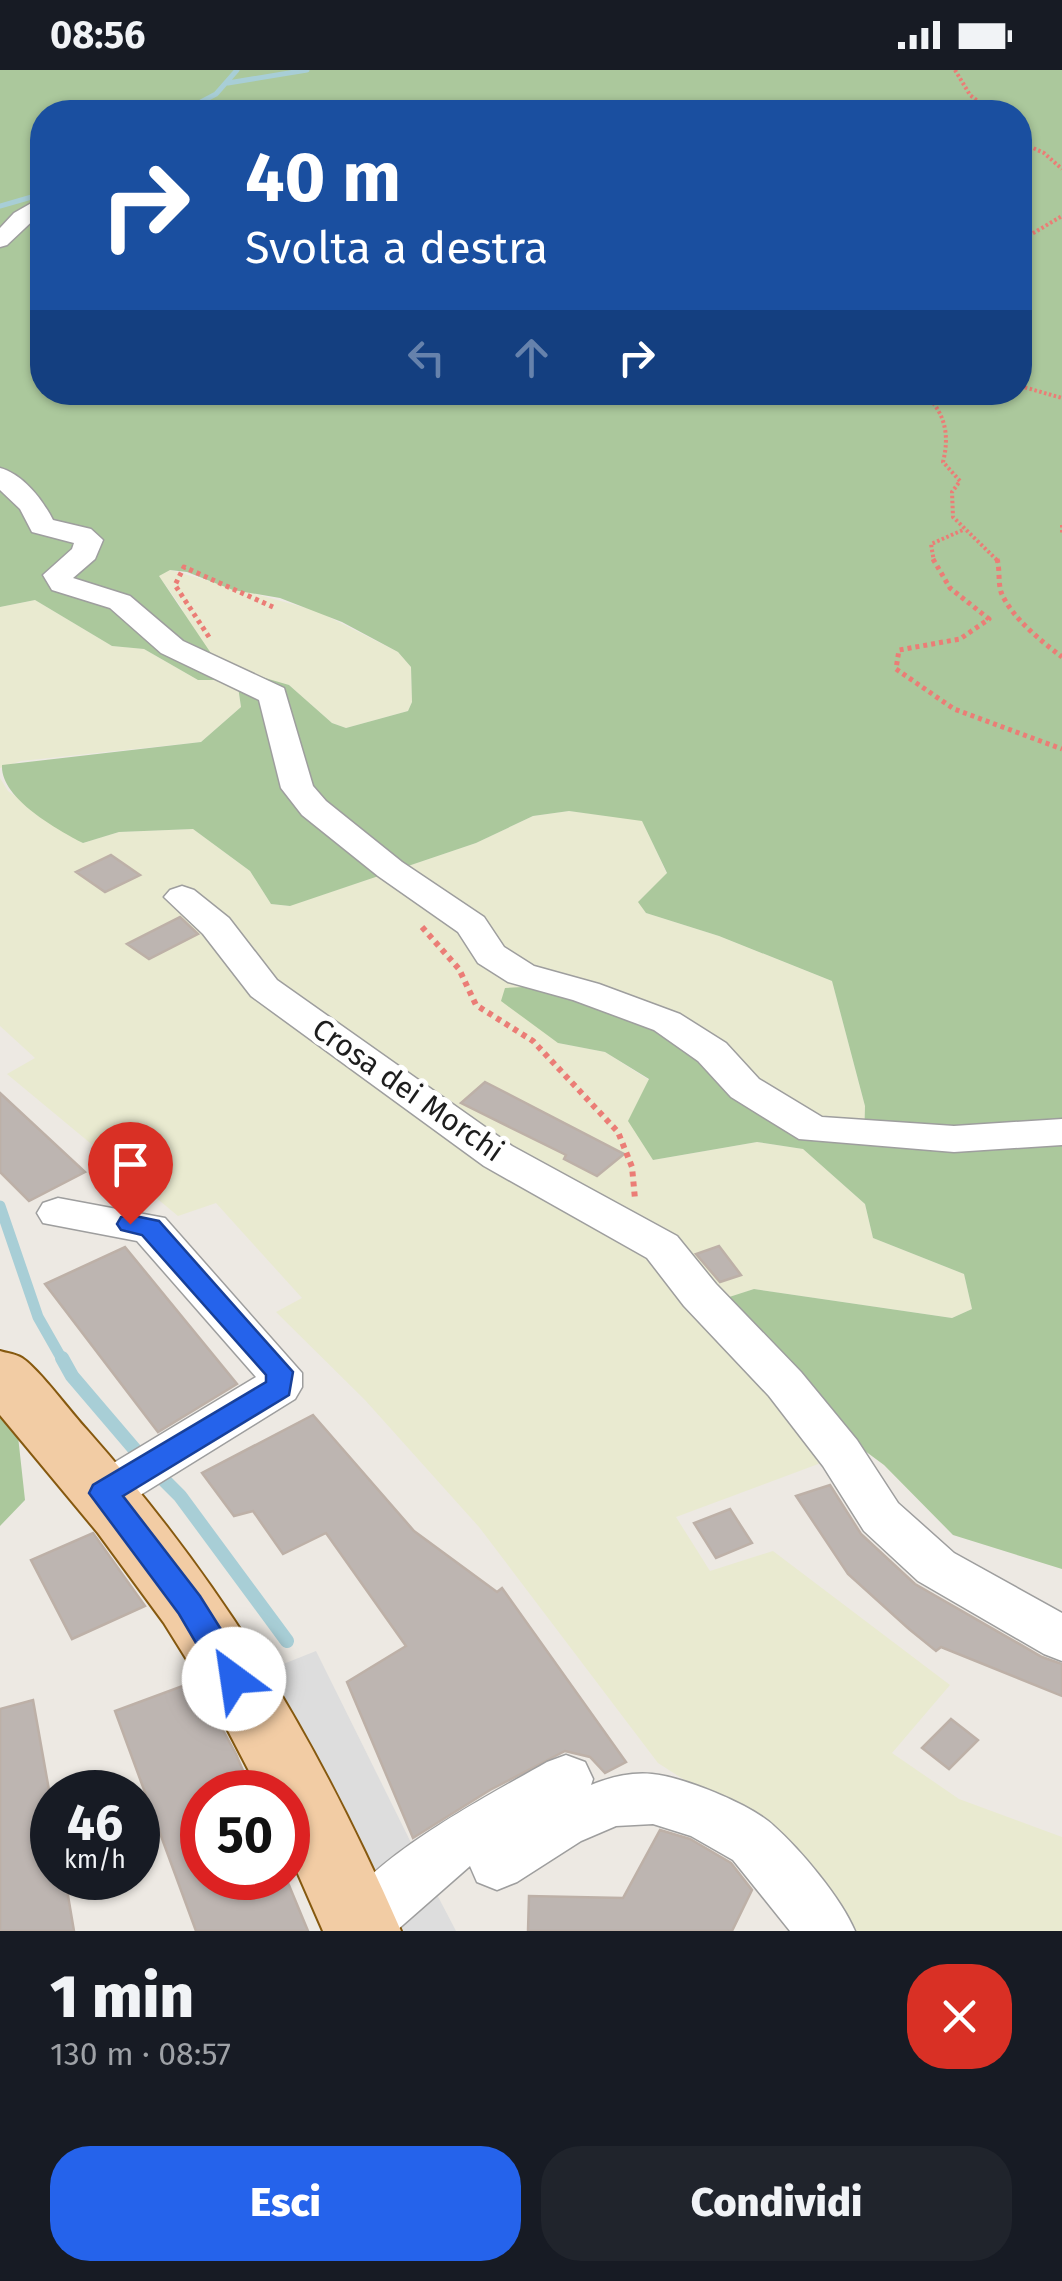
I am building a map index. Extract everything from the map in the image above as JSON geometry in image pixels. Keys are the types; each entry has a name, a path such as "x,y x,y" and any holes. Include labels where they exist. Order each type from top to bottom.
{"main road":[{"path":"0,1374 115,1486 252,1708 361,1928"}],"street":[{"path":"18,192 30,196"},
{"path":"0,241 30,210"},
{"path":"0,476 32,505 42,526 89,540 85,552 58,575 62,584 120,602 172,647 273,696 297,788 314,808 470,926 491,955 521,974 586,992 667,1022 712,1052 745,1088 813,1130 954,1139 1062,1132"},
{"name":"Crosa dei Morchi","path":"182,897 216,926 264,988 498,1156 662,1247 700,1295 785,1384 840,1453 880,1518 936,1566 1062,1639"},
{"path":"58,1214 150,1228 280,1372 280,1388 115,1486"},
{"path":"361,1928 440,1854 566,1780"},
{"path":"496,1864 561,1823 613,1800 653,1799 706,1816 753,1842 826,1931"}],"path":[{"path":"955,70 976,100"},
{"path":"1032,148 1062,169"},
{"path":"1032,234 1062,216"},
{"path":"1032,389 1062,398"},
{"path":"935,405 944,415 948,432 943,462 960,481 952,492 953,517 1000,561 1000,589 1027,630 1062,657"},
{"path":"1062,525 1062,534"},
{"path":"963,530 931,544 931,554 937,574 989,620 982,629 960,639 898,650 896,669 929,698 968,717 1062,749"},
{"path":"233,677 175,585 176,576 184,567 197,570 273,607"},
{"path":"390,869 400,896 459,969 476,1005 533,1042 578,1084 618,1132 632,1166 636,1205 662,1247"}],"green space":[{"path":"0,70 1062,70 1062,1569 953,1535 884,1465 861,1448 723,1299 754,1289 952,1318 972,1309 964,1274 873,1238 865,1204 803,1149 757,1142 653,1160 628,1121 649,1079 605,1052 558,1043 501,1001 505,988 544,986 669,1033 864,1143 865,1106 832,981 719,936 646,913 638,902 667,873 642,821 569,811 533,816 476,843 290,906 271,904 250,871 193,829 119,832 83,843 20,801 4,777 2,765 201,742 241,707 237,680 248,673 289,685 332,723 346,728 408,711 412,702 411,667 398,652 342,622 280,598 233,590 187,572 170,570 159,576 229,680 198,680 144,649 112,646 35,600 0,607"},
{"path":"170,570 317,611 398,652 411,667 412,702 408,711 346,728 332,723 289,685 237,680 241,707 201,742 21,761 0,768 0,607 35,600 112,646 144,649 198,680 182,608 158,575"},
{"path":"0,778 8,791 83,843 119,832 193,829 250,871 271,904 289,906 476,843 533,816 569,811 642,820 667,874 639,901 646,913 719,936 832,981 865,1106 864,1143 669,1033 558,1043 605,1052 649,1080 653,1160 757,1142 803,1149 865,1204 873,1238 964,1274 972,1309 952,1318 754,1289 724,1299 861,1448 676,1517 710,1571 773,1551 950,1685 892,1753 959,1799 1062,1837 1062,1931 845,1931 778,1840 658,1763 479,1527 365,1400 276,1312 302,1298 216,1203 178,1216 7,1074 35,1058 0,1026"},
{"path":"0,1409 17,1427 25,1500 0,1526"}],"shaded area":[{"path":"316,1651 456,1931 382,1931 310,1782 310,1770 304,1770 258,1674"}],"building":[{"path":"111,855 140,875 105,892 76,872"},
{"path":"180,917 198,934 149,959 127,944"},
{"path":"485,1082 624,1154 597,1176 564,1159 566,1155 461,1103"},
{"path":"0,1093 85,1172 29,1201 0,1172"},
{"path":"719,1246 741,1275 720,1282 696,1254"},
{"path":"125,1247 237,1384 158,1432 45,1284"},
{"path":"313,1415 414,1531 497,1592 502,1588 626,1762 605,1773 590,1757 565,1751 490,1790 413,1838 347,1682 406,1646 326,1533 283,1554 253,1511 234,1516 202,1473"},
{"path":"830,1485 861,1534 915,1584 1042,1657 1062,1664 1062,1696 941,1647 936,1651 848,1574 796,1496"},
{"path":"730,1509 752,1543 716,1558 694,1523"},
{"path":"93,1533 145,1606 72,1639 31,1560"},
{"path":"196,1681 243,1770 180,1770 180,1888 160,1833 160,1770 137,1770 115,1711"},
{"path":"33,1700 45,1770 30,1770 30,1900 69,1900 74,1931 0,1931 0,1709"},
{"path":"951,1719 978,1740 949,1769 922,1748"},
{"path":"660,1830 690,1839 731,1863 752,1890 732,1931 528,1931 529,1896 623,1898"},
{"path":"185,1900 295,1900 308,1931 196,1931"}],"waterway":[{"path":"205,100 216,94 237,70"},
{"path":"228,83 307,70"},
{"path":"0,206 30,197"},
{"path":"0,1206 38,1317 63,1361"},
{"path":"62,1358 72,1376 142,1458"},
{"path":"158,1474 180,1496 287,1641"}],"route":[{"path":"130,1224 150,1228 280,1372 280,1388 104,1493 190,1605 234,1679"}]}
